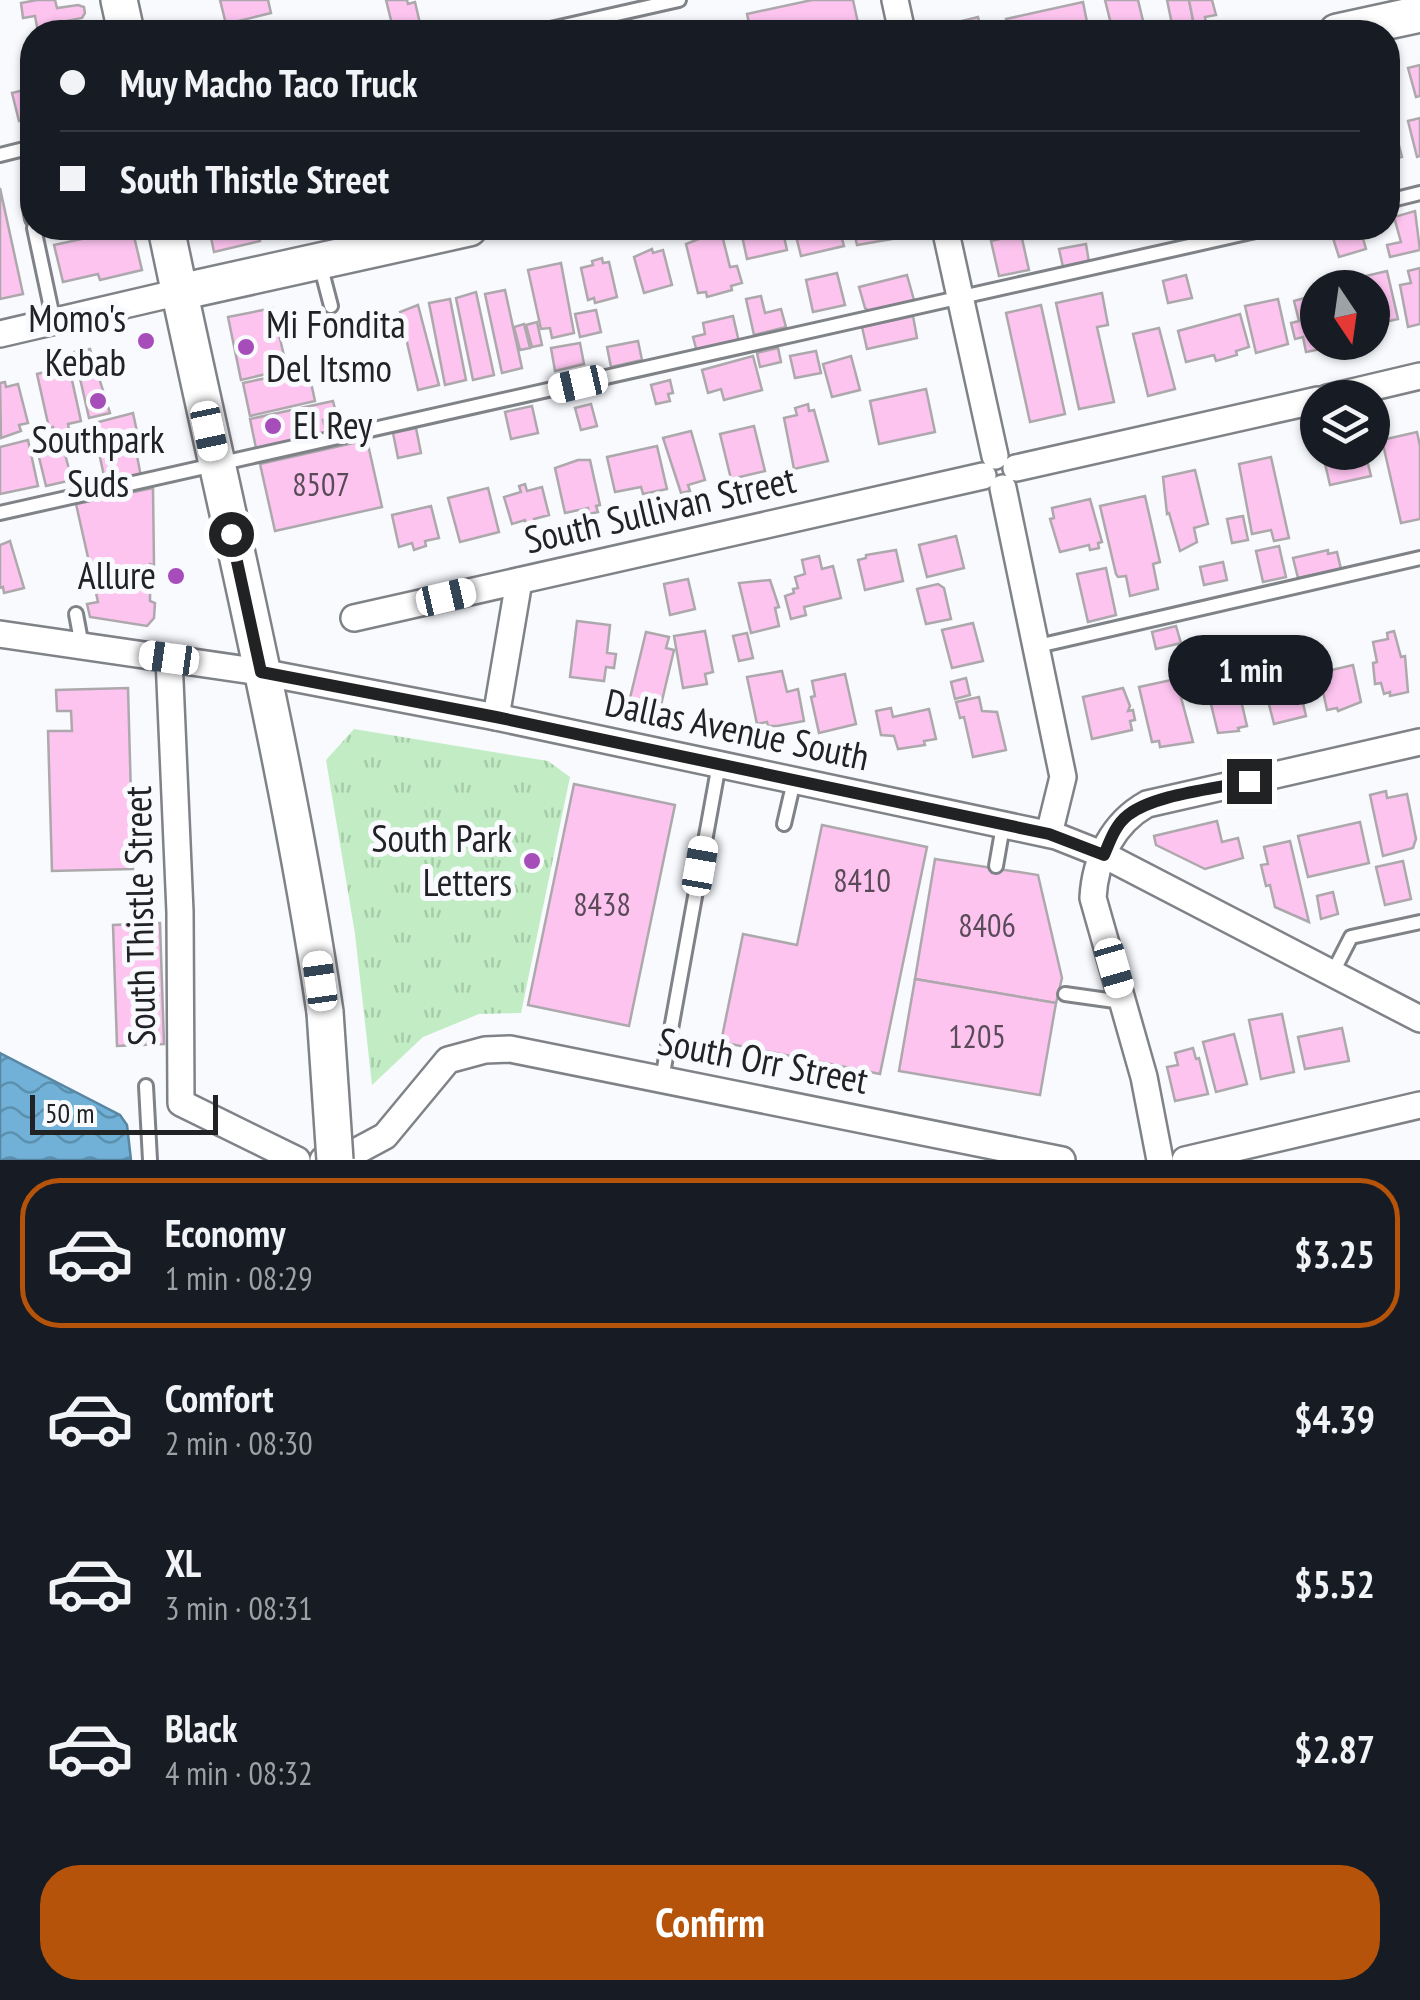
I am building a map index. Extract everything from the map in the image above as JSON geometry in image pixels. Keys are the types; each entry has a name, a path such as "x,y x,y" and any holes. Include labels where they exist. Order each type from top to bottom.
{"main road":[{"path":"1392,20 1420,14"},
{"path":"169,240 307,888 324,1012 335,1160"},
{"path":"180,292 414,240"}],"street":[{"path":"947,240 1038,646 1063,777 1049,834"},
{"path":"0,334 180,292"},
{"path":"1390,383 1420,376"},
{"name":"South Sullivan Street","path":"354,618 1300,404"},
{"path":"496,717 519,581"},
{"name":"Dallas Avenue South","path":"0,634 261,672 496,717 1049,834 1104,855 1420,1019"},
{"name":"South Thistle Street","path":"169,658 180,912 181,1104 297,1160"},
{"path":"1160,1160 1144,1078 1093,898 1095,875 1116,827 1147,804 1420,742"},
{"name":"South Orr Street","path":"323,1160 358,1151 385,1136 448,1060 486,1050 510,1049 1062,1160"},
{"path":"1185,1160 1420,1105"}],"lane":[{"path":"590,20 679,0"},
{"path":"37,240 54,322"},
{"path":"0,513 1217,240"},
{"path":"319,261 331,306"},
{"path":"1038,646 1420,558"},
{"path":"76,614 82,646"},
{"path":"662,1079 719,764"},
{"path":"784,824 794,780"},
{"path":"996,866 1003,826"},
{"path":"1332,974 1351,937 1420,922"},
{"path":"1066,994 1124,1002"},
{"path":"146,1086 150,1160"}],"green space":[{"path":"354,729 548,761 570,777 521,1013 479,1014 423,1037 372,1085 355,934 326,760"}],"water":[{"path":"0,1053 120,1115 127,1125 131,1160 0,1160"}],"building":[{"path":"55,0 57,8 78,5 84,7 85,13 82,18 72,20 36,20 35,16 23,18 21,3"},
{"path":"220,0 268,0 271,13 225,20"},
{"path":"386,0 415,2 419,20 391,20"},
{"path":"812,0 853,0 857,20 748,20 747,14"},
{"path":"1105,0 1138,0 1143,20 1110,20"},
{"path":"1167,0 1189,0 1193,20 1171,20"},
{"path":"1189,0 1212,0 1216,15 1193,20"},
{"path":"1083,2 1087,20 1006,20"},
{"path":"1420,65 1420,96 1416,97 1408,68"},
{"path":"20,91 19,121 12,93"},
{"path":"1420,118 1420,156 1417,157 1408,121"},
{"path":"0,188 23,294 0,299"},
{"path":"1415,211 1420,250 1390,257 1387,245 1401,242 1400,215"},
{"path":"77,240 135,240 142,270 100,280 98,274 63,282 54,245"},
{"path":"212,240 260,240 260,241 214,252"},
{"path":"723,240 730,267 737,266 742,283 707,297 706,292 698,293 686,244"},
{"path":"743,240 785,240 787,250 747,259"},
{"path":"797,240 842,240 844,246 801,256"},
{"path":"856,240 886,240 857,245"},
{"path":"1022,240 1029,270 999,276 991,241"},
{"path":"1334,240 1363,240 1366,249 1339,257"},
{"path":"1086,244 1089,262 1063,267 1059,249"},
{"path":"652,249 653,253 663,250 672,285 644,293 634,257"},
{"path":"602,258 603,263 609,262 617,297 595,303 594,298 588,300 581,268"},
{"path":"561,263 574,333 552,338 550,328 541,329 528,270"},
{"path":"1420,268 1420,324 1408,327 1400,285 1411,283 1408,271"},
{"path":"837,273 845,305 813,312 806,280"},
{"path":"907,275 914,300 869,311 865,308 859,287"},
{"path":"1186,275 1192,298 1168,303 1163,281"},
{"path":"1390,284 1398,319 1390,321"},
{"path":"505,290 522,368 502,373 485,294"},
{"path":"476,292 494,375 473,380 456,298"},
{"path":"1102,293 1108,325 1097,327 1114,402 1079,409 1056,303"},
{"path":"761,296 765,313 781,309 786,327 754,335 746,299"},
{"path":"450,299 466,380 445,385 429,303"},
{"path":"1278,299 1288,344 1256,353 1245,306"},
{"path":"1300,299 1300,338 1295,339 1291,323 1299,321 1294,301"},
{"path":"418,305 439,385 418,390 400,312"},
{"path":"1041,305 1065,414 1030,422 1006,313"},
{"path":"273,308 287,369 241,380 228,317"},
{"path":"596,310 601,332 580,337 575,314"},
{"path":"1240,314 1249,347 1216,361 1214,355 1186,362 1178,331"},
{"path":"733,316 739,342 697,352 693,337 705,334 703,323"},
{"path":"913,316 917,338 867,349 862,327"},
{"path":"537,322 542,345 532,347 526,325"},
{"path":"524,324 530,348 520,350 514,327"},
{"path":"1159,328 1175,389 1148,396 1133,334"},
{"path":"638,341 642,360 611,367 607,347"},
{"path":"580,343 584,364 555,371 551,348"},
{"path":"778,348 781,362 760,367 757,353"},
{"path":"90,349 110,413 89,418 74,352"},
{"path":"816,351 821,373 795,378 790,356"},
{"path":"753,356 762,390 724,400 721,389 708,393 702,370"},
{"path":"851,356 860,390 832,397 823,364"},
{"path":"308,369 315,401 250,416 243,383"},
{"path":"53,370 54,374 70,371 81,421 68,424 69,430 55,433 53,427 49,428 37,374"},
{"path":"670,380 670,401 656,404 651,385"},
{"path":"5,382 6,387 18,384 28,423 19,425 21,431 1,438 0,383"},
{"path":"926,389 935,432 879,444 870,401"},
{"path":"333,401 337,417 323,420 327,437 257,453 250,419"},
{"path":"591,404 597,426 581,430 575,408"},
{"path":"808,404 809,411 814,410 828,461 794,469 784,418 797,415 795,408"},
{"path":"532,406 538,433 511,439 505,412"},
{"path":"133,413 139,441 97,449 91,424"},
{"path":"754,426 765,471 731,479 720,434"},
{"path":"416,428 421,453 398,458 393,433"},
{"path":"691,431 705,480 688,485 690,491 681,493 663,438"},
{"path":"1417,432 1420,519 1401,523 1389,470 1390,438"},
{"path":"28,440 38,486 0,494 0,447"},
{"path":"367,440 382,507 275,531 260,464"},
{"path":"62,443 72,480 46,486 37,449"},
{"path":"135,445 141,477 106,485 99,453"},
{"path":"657,446 667,489 643,494 641,487 615,492 607,457"},
{"path":"1271,457 1289,538 1274,541 1271,530 1252,534 1239,464"},
{"path":"590,460 600,505 596,506 598,512 589,514 588,508 565,513 555,468"},
{"path":"1195,470 1208,524 1194,528 1197,542 1180,551 1167,514 1163,477"},
{"path":"1326,470 1370,470 1371,476 1330,485"},
{"path":"525,484 527,491 542,487 549,515 534,519 536,528 528,530 525,520 512,524 504,497 521,492 519,486"},
{"path":"153,488 154,565 150,564 150,601 155,603 154,618 147,626 90,617 87,604 98,602 76,504"},
{"path":"488,488 499,532 460,542 448,498"},
{"path":"1145,496 1160,562 1153,564 1158,589 1130,596 1126,576 1116,574 1100,506"},
{"path":"1090,499 1102,542 1098,543 1099,548 1090,550 1089,545 1060,552 1050,519 1054,518 1052,508"},
{"path":"431,506 439,538 425,541 426,546 414,550 412,543 399,547 392,515"},
{"path":"1243,516 1248,540 1232,543 1227,519"},
{"path":"956,536 964,568 927,577 919,545"},
{"path":"10,541 24,588 4,593 0,588 0,545"},
{"path":"1279,546 1286,577 1263,582 1256,551"},
{"path":"896,550 903,581 865,590 858,560"},
{"path":"1328,550 1328,554 1337,552 1341,569 1298,578 1293,558"},
{"path":"819,556 822,569 833,566 841,598 804,607 806,615 791,619 785,596 798,588 795,577 805,574 802,560"},
{"path":"1223,562 1227,580 1204,585 1200,567"},
{"path":"1106,568 1116,615 1088,622 1077,574"},
{"path":"688,579 695,609 670,615 664,584"},
{"path":"770,580 779,607 775,608 779,626 751,633 739,583"},
{"path":"938,584 944,588 951,619 926,624 917,589"},
{"path":"577,621 610,625 607,653 616,654 614,668 606,667 604,681 570,677"},
{"path":"973,623 983,661 952,668 942,630"},
{"path":"1176,626 1181,643 1156,649 1152,632"},
{"path":"705,631 713,672 705,674 707,684 683,688 674,636"},
{"path":"1394,631 1401,657 1405,656 1408,692 1390,696 1390,692 1384,694 1381,683 1375,684 1373,663 1377,662 1373,642 1388,639 1387,633"},
{"path":"646,632 669,637 666,648 674,650 661,705 630,698"},
{"path":"747,633 753,658 739,661 733,636"},
{"path":"1353,665 1361,702 1338,711 1327,710 1319,673"},
{"path":"1295,669 1306,716 1274,724 1262,677"},
{"path":"782,671 787,692 798,689 804,721 777,726 757,724 747,677"},
{"path":"845,674 856,724 819,733 811,697 815,696 812,681"},
{"path":"966,678 970,695 955,699 951,682"},
{"path":"1176,679 1193,742 1160,747 1159,741 1152,742 1139,687"},
{"path":"1218,681 1221,694 1227,693 1228,699 1240,696 1247,726 1238,728 1239,731 1218,733 1206,684"},
{"path":"128,688 133,869 52,871 48,731 72,731 71,711 57,711 56,690"},
{"path":"1123,688 1130,706 1128,711 1133,710 1132,730 1092,739 1083,697"},
{"path":"979,697 982,711 997,712 1006,750 973,757 964,717 960,718 956,702"},
{"path":"891,708 893,717 929,709 936,739 924,741 925,745 898,749 894,736 881,735 876,711"},
{"path":"574,784 675,805 629,1026 528,1005"},
{"path":"1386,791 1387,798 1407,794 1416,839 1413,848 1383,856 1370,795"},
{"path":"1217,821 1222,842 1238,838 1243,858 1205,869 1156,845 1154,836"},
{"path":"1360,822 1369,863 1308,877 1298,836"},
{"path":"822,825 927,847 880,1074 721,1042 743,934 797,945"},
{"path":"1290,841 1309,922 1275,907 1261,865 1268,864 1264,847"},
{"path":"935,859 1038,875 1062,978 1056,1003 915,979"},
{"path":"1403,861 1411,899 1385,905 1376,867"},
{"path":"1333,892 1338,914 1321,919 1317,896"},
{"path":"160,923 164,1044 117,1046 113,925"},
{"path":"915,979 1056,1003 1040,1095 899,1071"},
{"path":"1282,1014 1294,1072 1261,1079 1249,1020"},
{"path":"1342,1028 1349,1061 1305,1069 1298,1037"},
{"path":"1234,1034 1247,1084 1216,1092 1203,1042"},
{"path":"1193,1048 1208,1094 1175,1101 1167,1067 1178,1065 1175,1053"}],"place":[{"name":"Momo's Kebab","path":"146,341"},
{"name":"Mi Fondita Del Itsmo","path":"246,347"},
{"name":"Southpark Suds","path":"98,401"},
{"name":"El Rey","path":"273,426"},
{"name":"Allure","path":"176,576"},
{"name":"South Park Letters","path":"532,861"}],"route":[{"path":"231,534 261,672 496,717 1049,834 1104,855 1116,827 1147,804 1249,781"}]}
